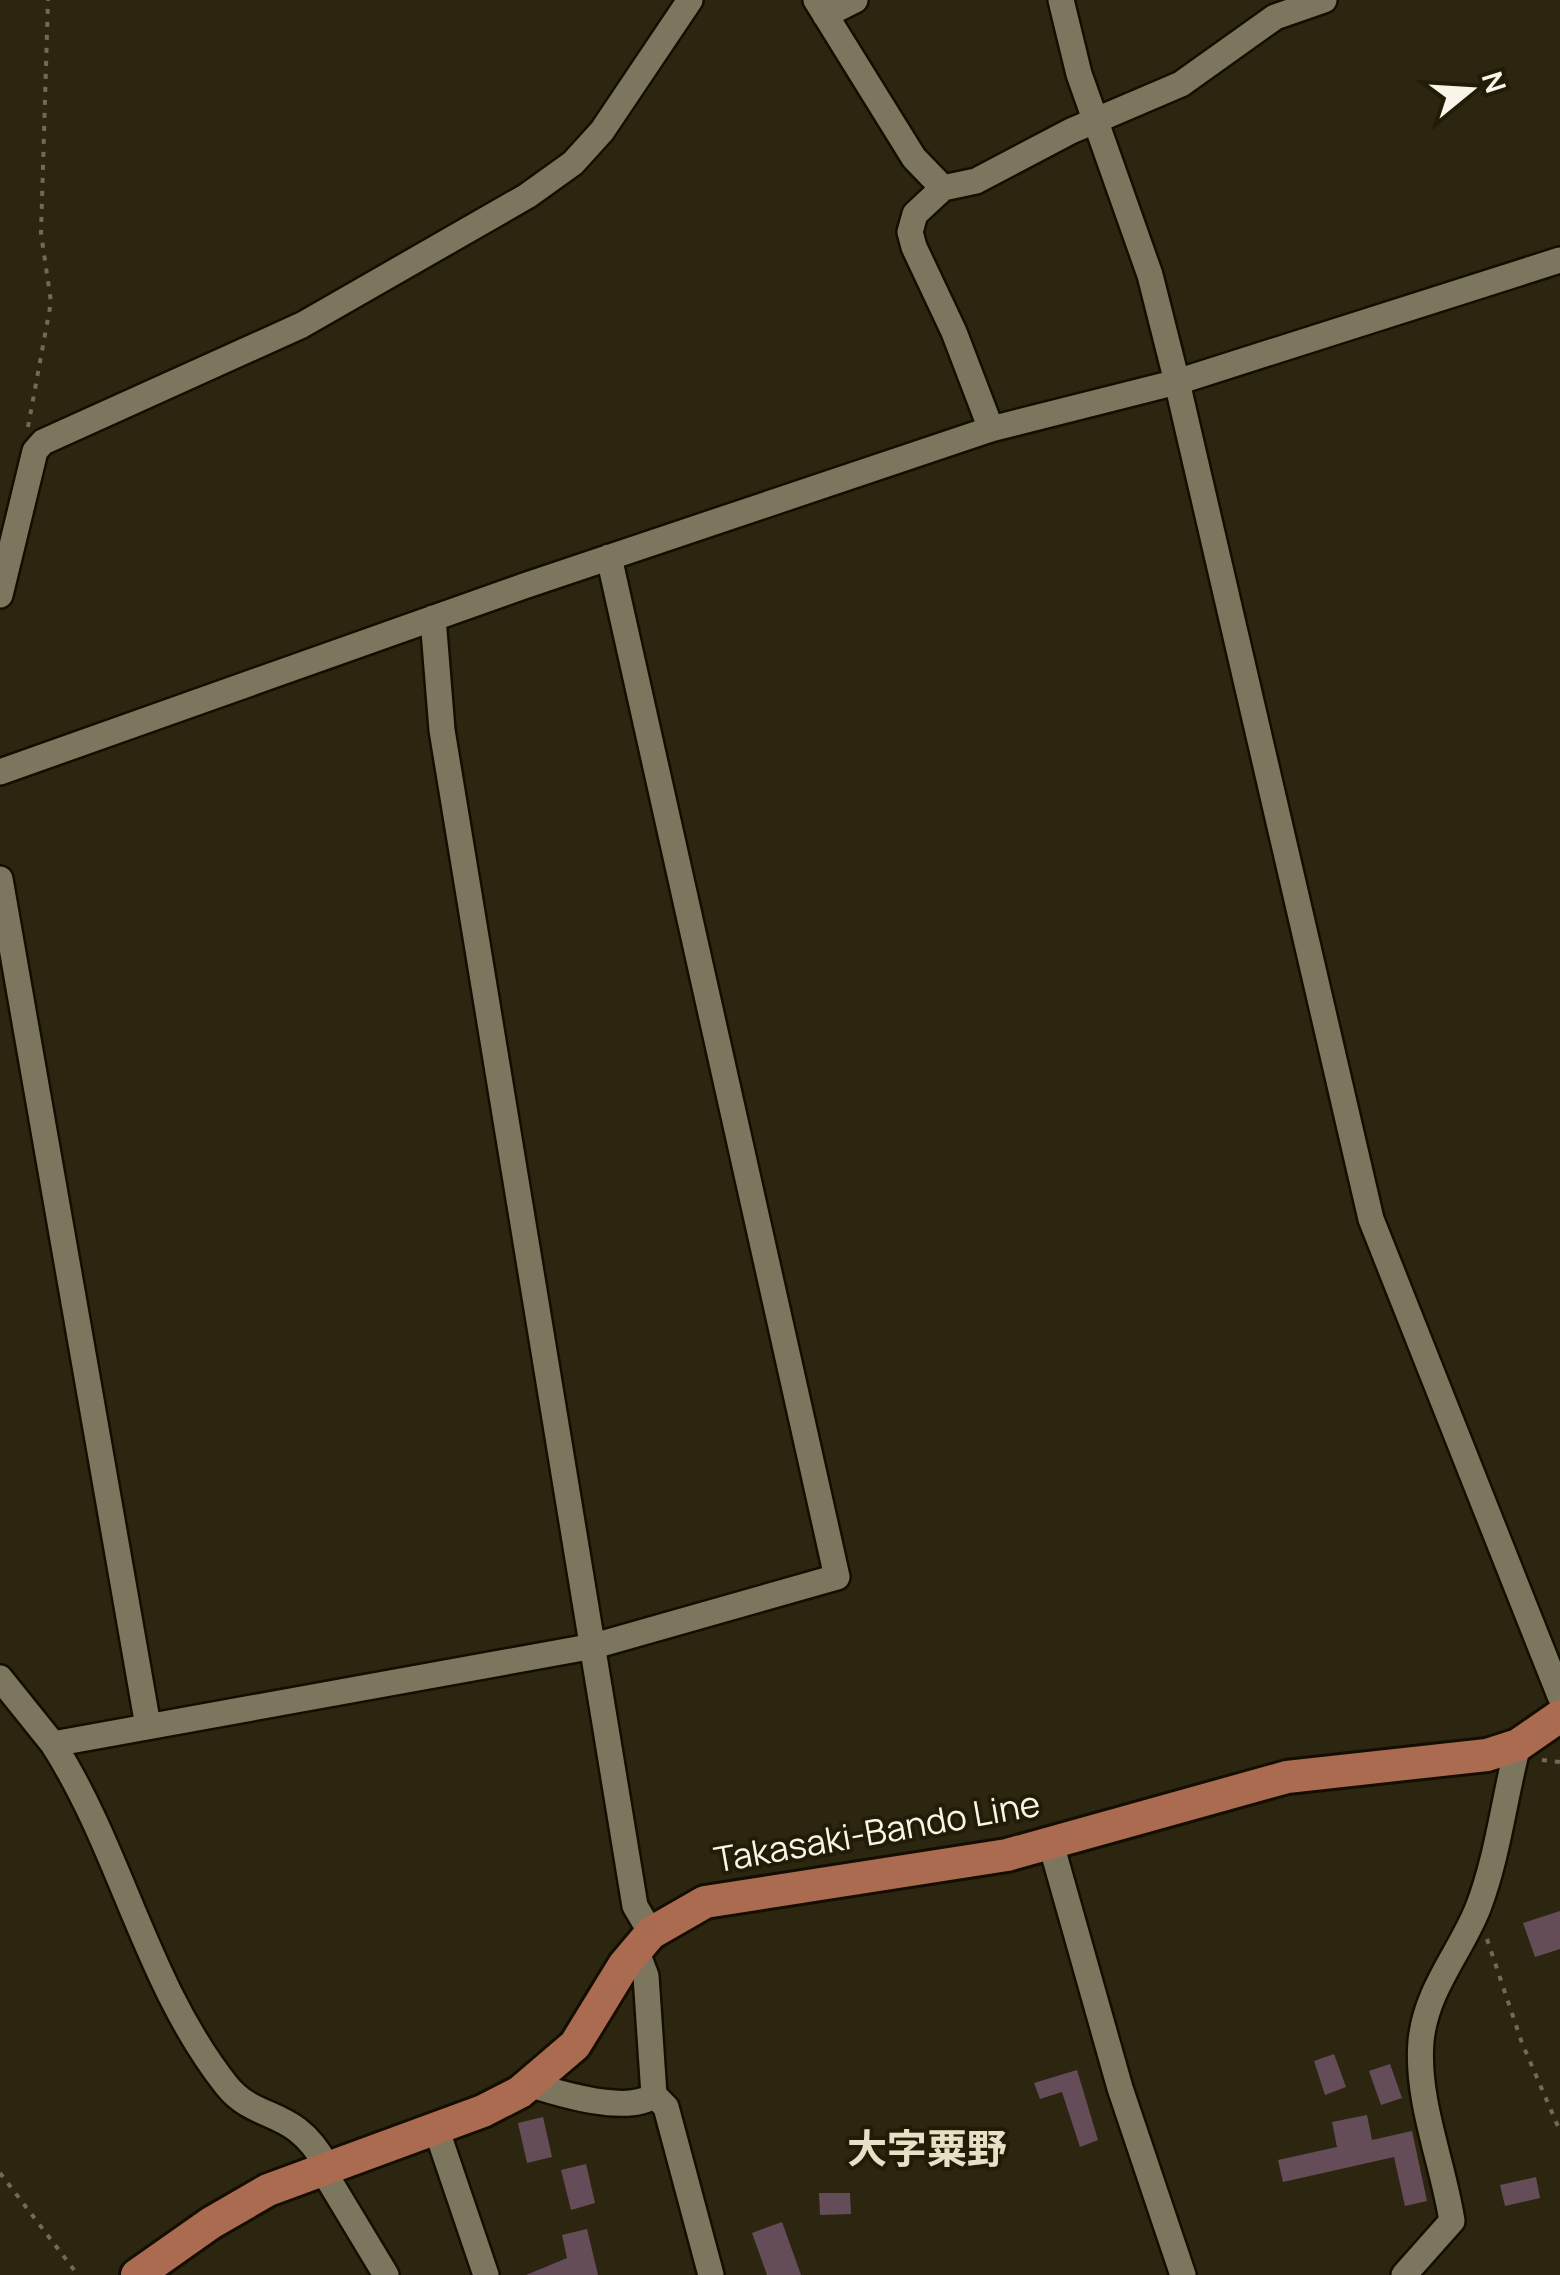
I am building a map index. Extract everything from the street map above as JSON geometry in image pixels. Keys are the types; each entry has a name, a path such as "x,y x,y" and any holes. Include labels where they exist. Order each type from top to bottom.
{"main road":[{"name":"Takasaki-Bando Line","path":"137,2275 238,2206 324,2166 483,2111 532,2085 575,2045 643,1941 688,1909 727,1896 898,1876 1051,1844 1288,1777 1463,1760 1518,1745 1560,1716"}],"street":[{"path":"0,595 35,450 49,437 110,414 302,325 526,196 573,162 602,132 690,0"},
{"path":"855,0 820,8 914,158 943,188"},
{"path":"1060,0 1095,121 1150,274 1178,382 1371,1219 1560,1696"},
{"path":"992,429 910,232 915,214 943,188 976,181 1095,121 1181,84 1276,17 1324,0"},
{"path":"0,772 609,557 992,429 1178,382 1560,260"},
{"path":"52,1744 594,1646 838,1576 609,557"},
{"path":"433,618 442,730 643,1941 654,2095 666,2107 711,2275"},
{"path":"0,879 148,1726"},
{"path":"0,1678 52,1744 96,1816 142,1935 180,2010 227,2086 238,2097 302,2130 386,2275"},
{"path":"1404,2275 1452,2221 1422,2085 1421,2039 1444,1968 1476,1913 1490,1874 1518,1745"},
{"path":"1051,1844 1120,2088 1183,2275"},
{"path":"532,2085 580,2100 639,2102 654,2095"},
{"path":"436,2128 486,2275"}],"path":[{"path":"35,450 28,433 30,401 51,302 40,232 48,0"},
{"path":"1476,1913 1560,2131"},
{"path":"0,2173 78,2275"}],"building":[{"path":"1560,1911 1560,1949 1535,1957 1523,1923"},
{"path":"1334,2054 1346,2087 1325,2095 1314,2061"},
{"path":"1390,2064 1402,2098 1381,2105 1369,2071"},
{"path":"1077,2070 1098,2140 1080,2147 1062,2092 1040,2099 1034,2083"},
{"path":"1367,2115 1372,2140 1412,2131 1427,2201 1405,2206 1394,2157 1283,2182 1278,2160 1337,2147 1332,2122"},
{"path":"543,2117 552,2157 527,2163 518,2123"},
{"path":"586,2164 595,2203 571,2210 561,2170"},
{"path":"1536,2177 1540,2198 1505,2206 1500,2185"},
{"path":"819,2193 850,2193 851,2214 820,2215"},
{"path":"782,2222 801,2275 767,2275 752,2233"},
{"path":"587,2229 598,2275 526,2275 567,2258 562,2235"}],"district":[{"name":"大字粟野","path":"927,2149"}]}
